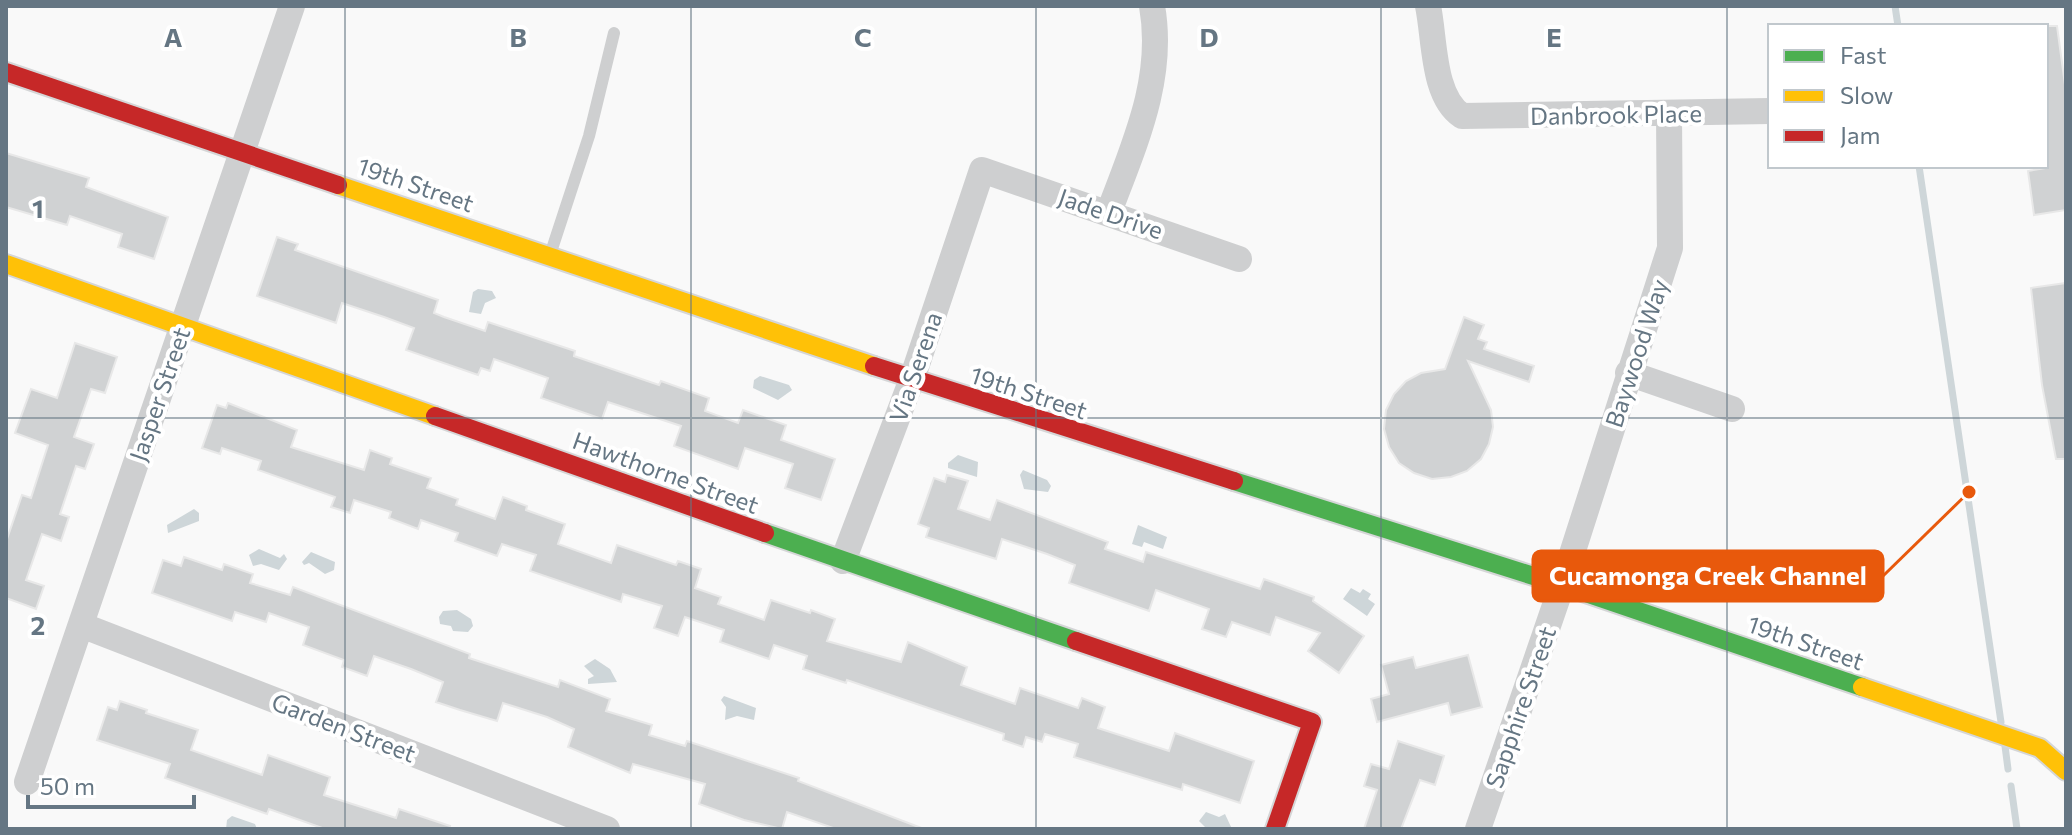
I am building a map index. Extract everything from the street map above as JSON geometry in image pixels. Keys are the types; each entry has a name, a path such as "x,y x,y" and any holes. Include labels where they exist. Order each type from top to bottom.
{"main road":[{"name":"19th Street","path":"6,72 912,379 1562,585 2040,748"},
{"name":"Hawthorne Street","path":"6,264 843,561 1312,722 1275,829"},
{"path":"2040,748 2066,744"},
{"path":"2040,748 2066,771"}],"street":[{"name":"Jasper Street","path":"27,782 292,6"},
{"path":"1109,212 1143,120 1152,86 1156,31 1152,6"},
{"name":"Danbrook Place","path":"1428,6 1441,85 1449,107 1462,116 1768,111"},
{"name":"Baywood Way","path":"1562,585 1670,248 1669,114"},
{"name":"Jade Drive","path":"982,170 1239,259"},
{"name":"Via Serena","path":"843,561 912,379 982,170"},
{"path":"1628,373 1732,409"},
{"name":"Sapphire Street","path":"1478,829 1562,585"},
{"name":"Garden Street","path":"81,625 607,829"}],"lane":[{"path":"550,256 589,136 614,33"}],"shaded area":[{"path":"478,289 492,291 496,298 485,303 481,314 469,312 473,292"},
{"path":"760,376 789,385 792,390 778,400 753,388 754,380"},
{"path":"958,455 978,462 977,477 948,468 948,463"},
{"path":"1023,470 1047,480 1051,486 1048,492 1024,489 1020,475"},
{"path":"194,509 199,513 199,521 168,533 167,525"},
{"path":"1138,525 1167,537 1163,549 1144,542 1142,547 1132,544"},
{"path":"259,549 280,558 284,554 287,559 279,570 261,564 253,566 249,555"},
{"path":"311,552 335,562 334,570 325,574 309,563 304,565 302,562"},
{"path":"1351,588 1360,593 1363,589 1371,594 1368,599 1375,604 1367,616 1343,599"},
{"path":"457,610 471,619 473,626 468,632 453,631 451,626 440,624 439,617 443,611"},
{"path":"595,659 610,669 617,682 588,684 588,679 594,676 584,666"},
{"path":"724,696 756,708 754,720 737,716 725,720 726,707 721,700"},
{"path":"1206,812 1219,817 1225,814 1232,829 1207,829 1199,821"},
{"path":"232,816 255,824 257,829 226,829 227,820"}],"building":[{"path":"2048,26 2057,26 2066,92 2066,210 2034,215 2028,171 2048,168"},
{"path":"6,153 89,178 86,187 168,217 154,259 118,247 122,234 70,216 67,225 6,207"},
{"path":"277,237 298,244 295,250 438,300 434,313 444,317 485,331 488,322 575,351 574,356 659,385 661,381 709,398 705,411 738,423 743,410 786,425 781,440 835,459 821,500 785,488 793,464 745,448 738,469 674,446 681,426 608,402 602,419 541,398 548,378 494,359 490,371 481,368 478,375 406,350 414,328 384,317 342,303 336,323 257,296"},
{"path":"2066,283 2066,459 2056,459 2042,385 2031,288"},
{"path":"1464,317 1484,325 1478,339 1487,342 1484,349 1534,366 1529,382 1468,361 1491,410 1493,427 1489,444 1481,459 1467,471 1432,479 1414,473 1399,463 1389,447 1384,429 1386,410 1394,394 1406,381 1421,373 1445,369"},
{"path":"75,343 117,357 105,393 91,389 74,437 94,444 85,469 76,466 60,514 69,517 61,541 42,534 26,580 44,586 36,609 6,598 6,542 22,495 31,498 48,445 15,433 31,389 57,398"},
{"path":"228,403 297,430 291,447 364,470 370,450 392,458 390,464 431,478 427,488 458,499 456,505 495,519 503,497 527,506 526,510 565,524 558,544 611,563 617,545 676,565 678,561 701,569 695,588 721,597 718,604 764,620 771,600 810,613 811,610 835,619 827,641 901,662 908,642 967,667 961,685 1015,704 1020,688 1078,708 1082,698 1105,707 1098,728 1169,751 1175,733 1254,761 1240,803 1183,784 1182,790 1074,757 1078,744 1045,734 1042,742 1026,737 1023,747 1003,740 1004,734 847,680 846,683 803,669 807,656 774,645 769,659 720,642 724,630 685,617 678,636 654,628 662,606 623,594 621,602 530,571 536,555 502,544 497,556 455,541 458,533 421,520 418,529 389,518 391,512 354,500 350,513 331,507 335,497 258,470 261,461 222,448 220,454 202,448 217,405 226,408"},
{"path":"947,475 968,481 958,509 990,520 997,500 1108,542 1105,549 1143,562 1146,552 1260,589 1264,579 1314,597 1313,601 1364,636 1339,673 1308,651 1320,633 1276,617 1270,635 1232,622 1226,637 1202,629 1209,609 1156,590 1149,611 1069,583 1075,565 1002,539 996,559 926,537 929,528 918,524 934,478 945,482"},
{"path":"184,557 222,570 224,564 253,574 250,583 290,595 293,587 470,654 469,658 558,687 560,680 610,699 606,711 652,725 649,735 685,746 687,741 799,778 798,781 924,829 836,829 787,812 782,829 699,804 705,784 633,764 630,773 568,747 574,729 547,717 503,703 497,721 460,710 436,702 443,682 411,669 374,656 367,676 342,667 344,660 303,645 309,627 269,613 266,622 235,612 232,621 152,593 163,560 181,566"},
{"path":"1468,655 1482,707 1451,715 1448,703 1377,722 1371,699 1389,694 1381,665 1413,657 1416,668"},
{"path":"120,701 198,730 191,750 262,775 268,755 330,777 324,795 396,818 399,809 450,826 449,829 325,829 269,809 267,814 165,778 170,764 97,740 108,707 117,710"},
{"path":"1398,741 1444,756 1435,785 1420,780 1401,829 1364,829 1377,790 1364,786 1371,764 1389,769"}],"waterway":[{"path":"1895,6 1898,24"},
{"path":"1919,168 2001,722"},
{"path":"2005,746 2008,769"},
{"path":"2011,786 2017,829"}],"traffic: fast":[{"path":"1234,481 1562,585 1862,687"},
{"path":"765,533 1076,641"}],"traffic: slow":[{"path":"338,185 874,366"},
{"path":"6,264 435,416"},
{"path":"1862,687 2040,748 2066,771"}],"traffic: jam":[{"path":"6,72 338,185"},
{"path":"874,366 1234,481"},
{"path":"435,416 765,533"},
{"path":"1076,641 1312,722 1275,829"}],"place":[{"name":"Cucamonga Creek Channel","path":"1969,492"}]}
